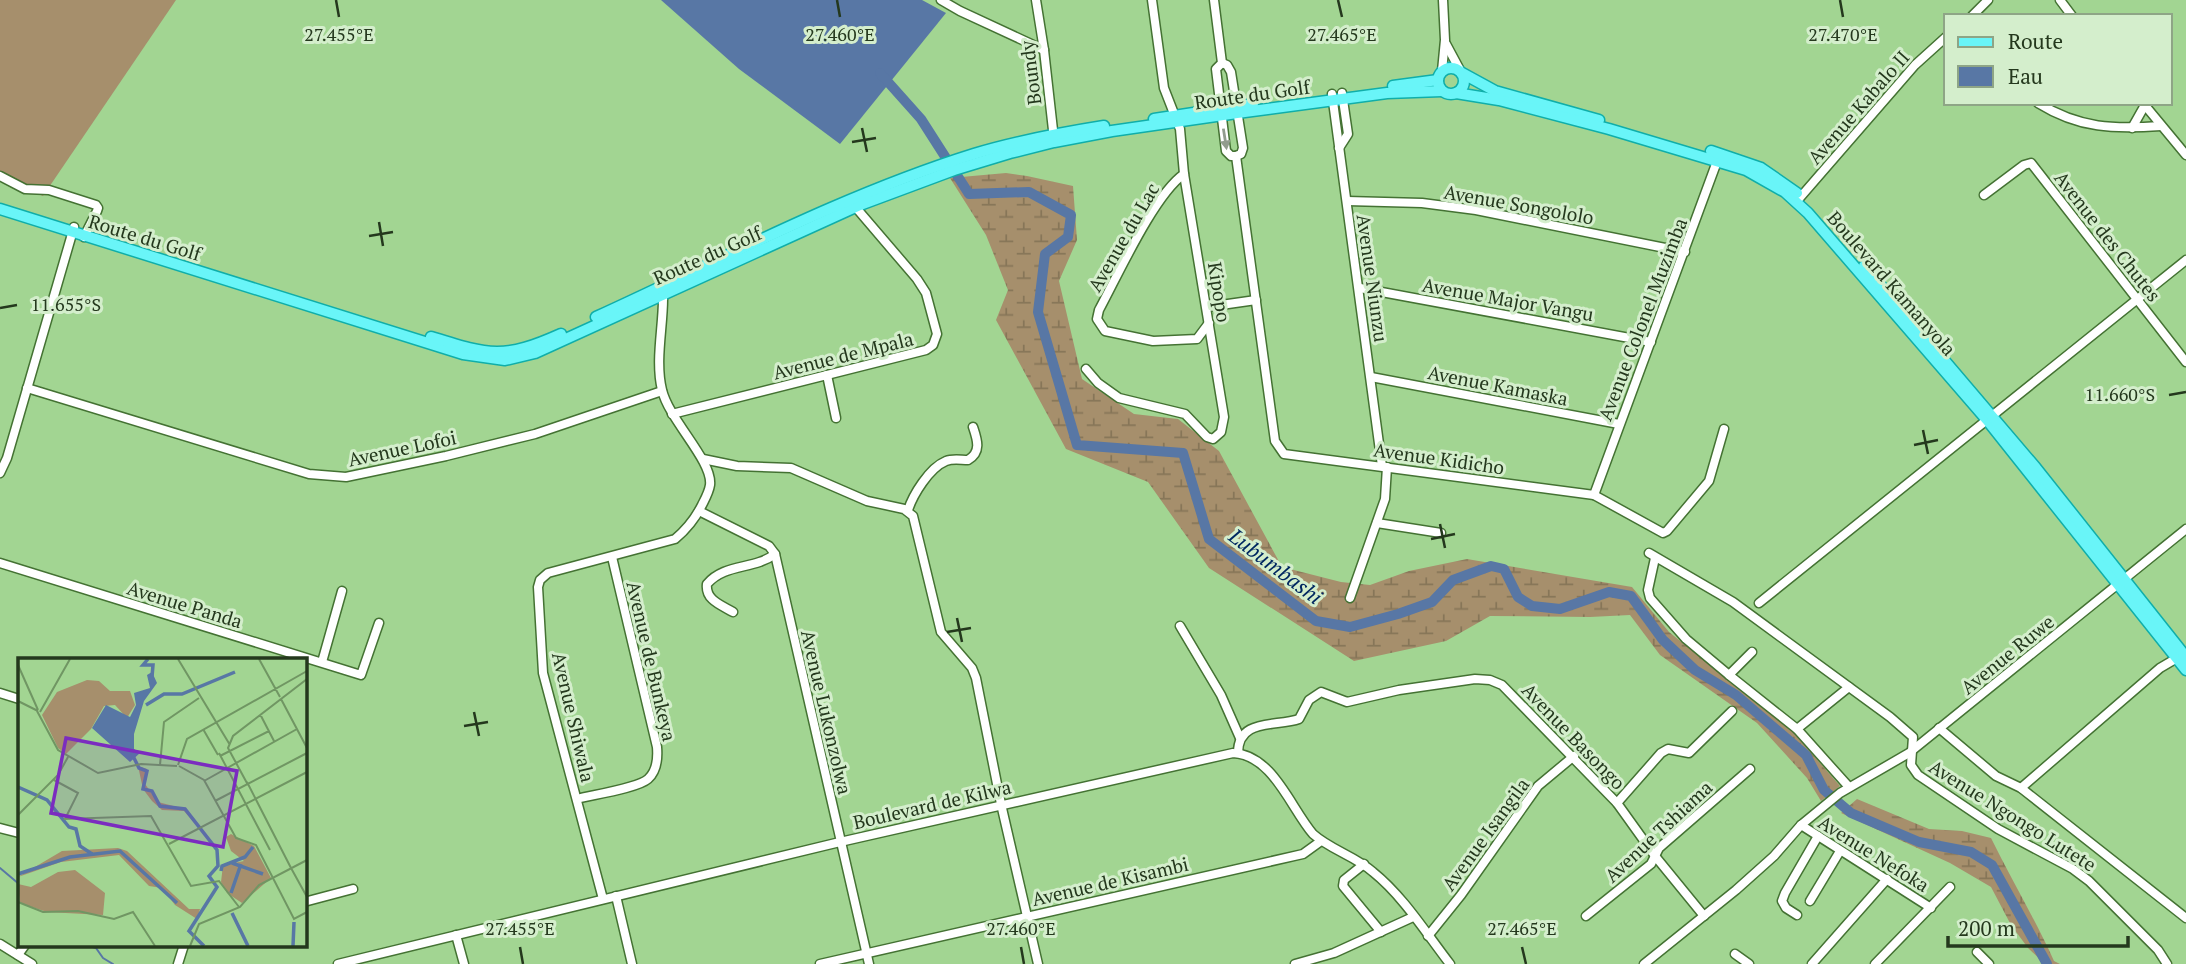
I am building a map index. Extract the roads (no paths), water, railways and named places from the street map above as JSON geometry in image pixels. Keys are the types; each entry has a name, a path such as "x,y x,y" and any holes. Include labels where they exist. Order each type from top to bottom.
{"main road":[{"path":"1338,96 1440,76 1452,68 1461,73 1463,86 1456,93 1442,91 1440,76"},
{"name":"Boulevard Kamanyola","path":"1461,73 1486,88 1579,118 1719,157 1759,175 1799,199 1964,387 2181,658 2186,670"},
{"name":"Route du Golf","path":"0,209 463,354 494,360 511,359 536,353 694,275 853,204 947,168 1054,138 1221,112 1338,96 1442,91"},
{"name":"Boulevard Kamanyola","path":"1456,93 1484,96 1579,118"},
{"path":"0,203 73,230"}],"street":[{"path":"941,0 1044,50"},
{"name":"Boundy","path":"1035,0 1054,138"},
{"name":"Kipopo","path":"1086,369 1098,383 1119,398 1185,414 1207,437 1213,439 1221,432 1223,417 1177,119 1164,88 1152,0"},
{"path":"1214,0 1222,63"},
{"path":"1440,76 1445,40 1443,0"},
{"path":"1974,14 1988,0"},
{"path":"2053,0 2070,13"},
{"path":"2060,0 2070,13"},
{"name":"Avenue Kabalo II","path":"1799,199 1915,65 1944,39"},
{"path":"1445,40 1461,73"},
{"path":"1222,63 1230,70 1243,150 1236,156 1231,156 1226,151 1216,69 1222,63"},
{"name":"Avenue Niunzu","path":"1338,96 1339,148 1384,467 1385,499 1350,598"},
{"path":"2042,105 2091,126 2161,126"},
{"path":"2132,128 2144,105"},
{"path":"2145,105 2186,155"},
{"path":"1207,307 1256,300 1236,156"},
{"name":"Avenue Colonel Muzimba","path":"1594,495 1719,157"},
{"name":"Avenue des Chutes","path":"1984,195 2024,165 2031,163 2186,362"},
{"name":"Avenue du Lac","path":"1184,174 1168,188 1153,212 1097,318 1105,331 1153,341 1197,339 1209,323"},
{"path":"0,176 25,189 54,191 96,205 97,211 85,234"},
{"name":"Avenue Songololo","path":"1346,201 1422,203 1476,210 1685,252"},
{"name":"Avenue de Mpala","path":"672,414 926,350 933,345 937,334 922,285 853,204"},
{"path":"0,473 7,458 73,230"},
{"path":"1759,603 2186,260"},
{"name":"Avenue Major Vangu","path":"1360,288 1651,342"},
{"name":"Avenue Shiwala","path":"603,898 543,673 538,587 540,580 548,573 675,539 691,525 699,511 710,484 710,477 703,459 672,414 662,391 661,291"},
{"name":"Avenue Kidicho","path":"1256,300 1275,441 1280,451 1287,455 1594,495"},
{"path":"827,375 836,418"},
{"name":"Avenue Kamaska","path":"1371,377 1619,424"},
{"name":"Avenue Lofoi","path":"27,388 309,474 337,477 365,474 535,434 662,391"},
{"path":"908,510 937,466 950,460 968,460 975,454 978,444 973,427"},
{"path":"1594,495 1660,532 1665,532 1709,481 1724,429"},
{"path":"703,459 737,466 791,468 867,501 908,510 914,519 942,635 974,673 1038,964"},
{"path":"699,511 769,546 775,554 764,561 722,572 707,584 706,592 711,599 733,612"},
{"path":"1377,523 1441,533"},
{"name":"Avenue Ruwe","path":"1801,825 1840,793 1913,750 2186,529"},
{"name":"Avenue Lukonzolwa","path":"775,554 869,964"},
{"name":"Avenue Ngongo Lutete","path":"1729,675 1686,639 1650,598 1648,590 1652,555 1733,602 1910,734 1914,741 1911,765 1918,775 1998,829 2073,869 2089,881 2158,950 2166,964"},
{"name":"Avenue de Bunkeya","path":"577,799 647,780 657,763 657,747 612,557"},
{"name":"Avenue Panda","path":"0,563 361,675 379,623"},
{"path":"322,662 342,591"},
{"path":"1180,626 1199,653 1226,704 1240,738 1238,753 1263,765 1306,826 1321,841 1364,864 1382,880 1450,964"},
{"path":"274,658 276,649"},
{"path":"1752,652 1729,675 1797,729 1849,787"},
{"path":"2021,788 2160,668 2181,658"},
{"name":"Avenue Basongo","path":"1240,738 1257,726 1299,719 1309,700 1321,692 1347,702 1399,690 1475,678 1490,680 1503,685 1616,803 1704,916"},
{"path":"1797,729 1849,687"},
{"path":"0,693 18,699"},
{"path":"1616,803 1661,752 1668,749 1689,753 1732,711"},
{"path":"1939,728 1996,776 2021,788 2186,918"},
{"name":"Boulevard de Kilwa","path":"338,964 1001,804 1226,753 1238,753"},
{"name":"Avenue Isangila","path":"1428,936 1461,895 1538,786 1573,756"},
{"name":"Avenue Tshiama","path":"1586,916 1651,864 1659,848 1749,769"},
{"path":"1644,964 1773,856 1801,825"},
{"name":"Avenue Nefoka","path":"1801,825 1931,908"},
{"path":"0,828 18,833"},
{"path":"1797,915 1783,906 1785,892 1818,836"},
{"name":"Avenue de Kisambi","path":"820,964 1303,854 1321,841"},
{"path":"1810,901 1840,851"},
{"path":"1364,864 1344,880 1343,884 1381,932"},
{"path":"1812,964 1887,879"},
{"path":"1875,964 1950,887"},
{"path":"306,901 353,889"},
{"path":"616,896 632,964"},
{"path":"1295,964 1334,953 1413,917"},
{"path":"456,935 464,964"},
{"path":"0,944 32,964"},
{"path":"18,955 24,946"},
{"path":"178,964 184,946"},
{"path":"1977,952 1989,964"},
{"path":"1734,954 1749,964"}],"water":[{"path":"661,0 922,0 946,13 840,144 739,69"}],"waterway":[{"name":"Lubumbashi","path":"880,73 921,119 969,194 1029,192 1071,215 1068,237 1045,254 1038,312 1077,445 1183,453 1209,539 1316,621 1350,627 1398,614 1432,602 1453,580 1491,566 1504,569 1518,597 1532,606 1560,609 1609,592 1631,596 1663,640 1695,670 1736,695 1806,755 1824,790 1851,813 1919,842 1971,852 1992,865 2047,964"},
{"path":"0,868 18,883"},
{"path":"89,946 96,948 103,958 113,964"}]}
